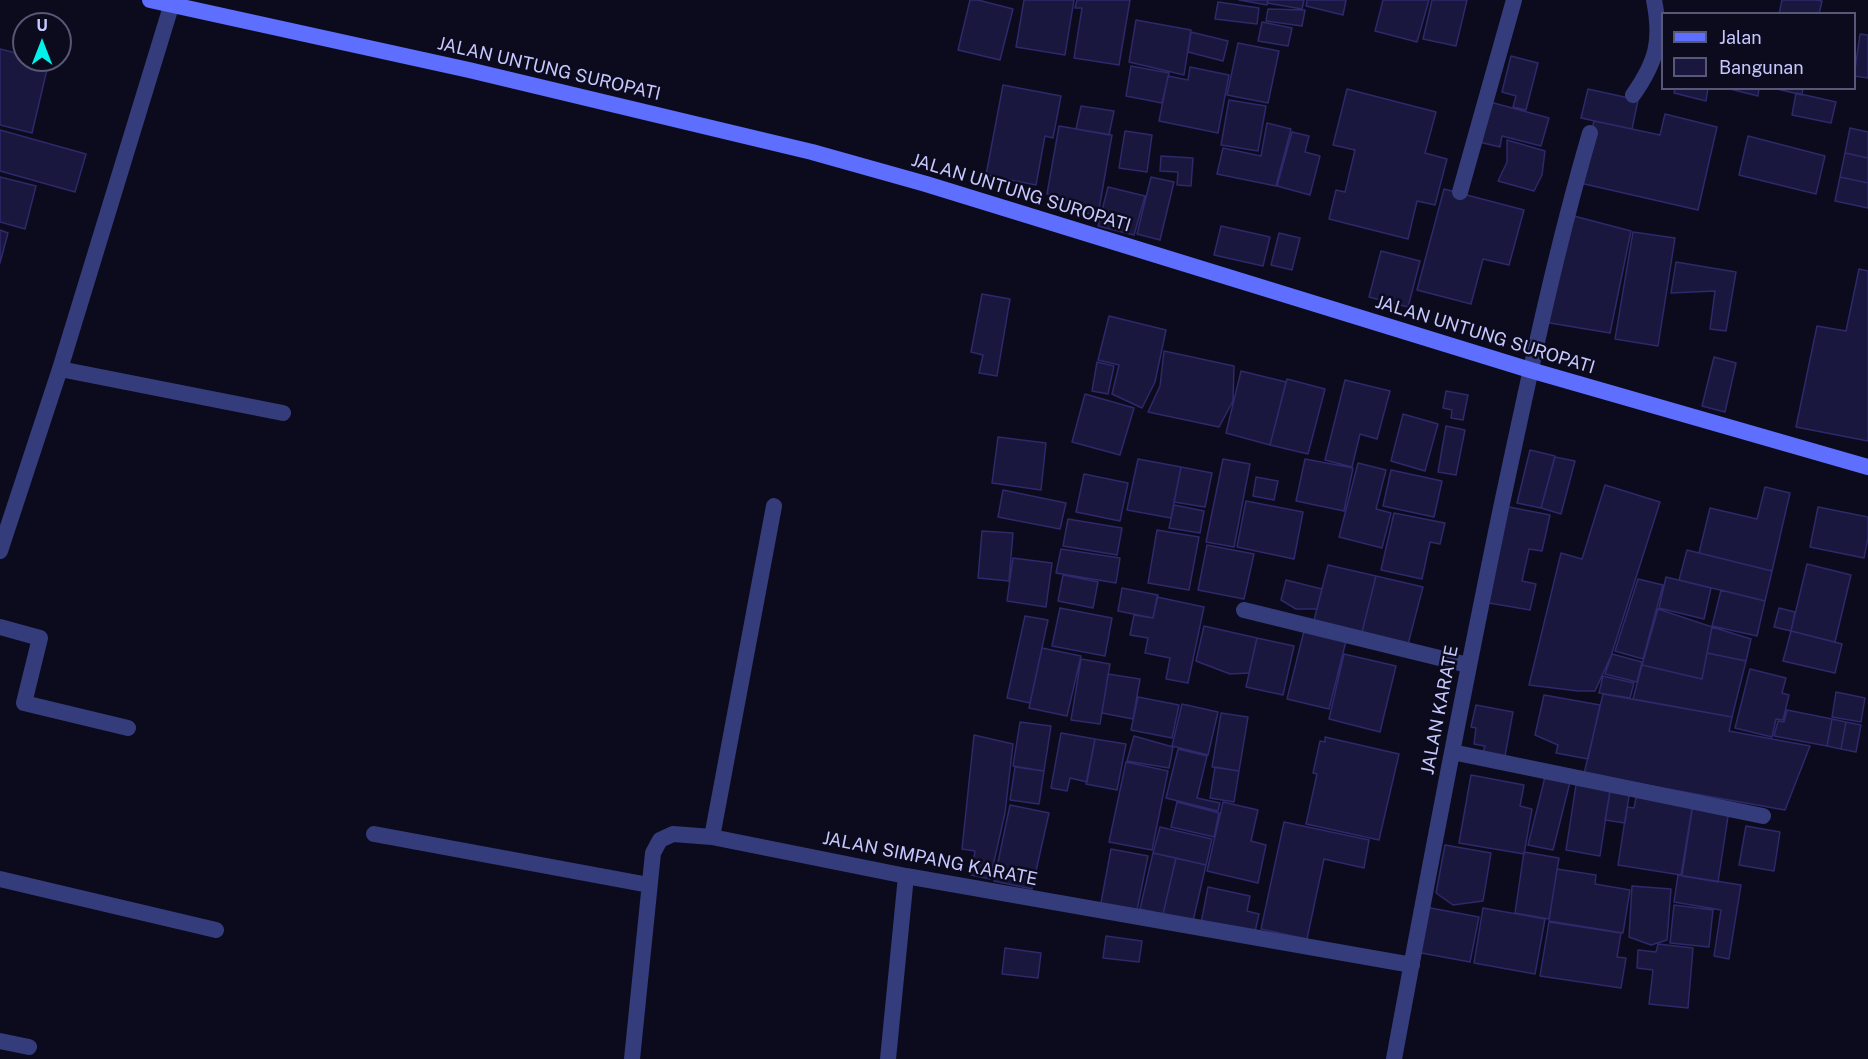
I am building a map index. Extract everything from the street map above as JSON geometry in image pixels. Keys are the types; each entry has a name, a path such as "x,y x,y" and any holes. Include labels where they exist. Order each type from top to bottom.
{"main road":[{"name":"JALAN UNTUNG SUROPATI","path":"150,0 172,2 469,70 812,152 937,188 1530,370 1868,467"}],"street":[{"path":"1460,192 1514,0"},
{"path":"1633,95 1647,76 1659,34 1654,0"},
{"path":"0,550 60,369 172,2"},
{"name":"JALAN KARATE","path":"1394,1059 1468,665 1530,370 1570,203 1590,133"},
{"path":"60,369 283,413"},
{"path":"712,837 774,506"},
{"path":"1244,610 1468,665"},
{"path":"0,627 40,638 24,703 128,728"},
{"path":"1452,752 1763,816"},
{"path":"374,834 649,885"},
{"name":"JALAN SIMPANG KARATE","path":"632,1059 653,853 660,840 673,834 712,837 906,876 1412,965"},
{"path":"888,1059 906,876"},
{"path":"0,879 216,930"},
{"path":"0,1041 29,1047"}],"building":[{"path":"970,0 1013,9 1000,60 958,50"},
{"path":"1024,0 1074,0 1065,55 1016,47"},
{"path":"1077,0 1130,0 1119,65 1074,58 1082,8 1075,8"},
{"path":"1239,0 1268,0 1267,5"},
{"path":"1268,0 1304,0 1302,9 1267,3"},
{"path":"1307,0 1346,0 1343,15 1306,6"},
{"path":"1383,0 1429,0 1417,42 1375,31"},
{"path":"1432,0 1467,0 1456,46 1423,39"},
{"path":"1782,0 1822,1 1819,12 1779,12"},
{"path":"1218,2 1259,8 1257,24 1215,19"},
{"path":"1268,9 1305,10 1302,26 1266,21"},
{"path":"1136,20 1191,30 1184,75 1129,62"},
{"path":"1262,22 1292,28 1288,46 1258,41"},
{"path":"1191,32 1228,41 1223,61 1188,52"},
{"path":"1860,34 1868,35 1868,78 1856,76"},
{"path":"1238,43 1279,51 1268,103 1227,95"},
{"path":"0,49 12,52 12,72 46,72 32,133 0,125"},
{"path":"1511,56 1538,63 1526,110 1513,107 1516,96 1502,92"},
{"path":"1131,66 1169,73 1162,103 1126,96"},
{"path":"1190,67 1229,75 1218,133 1159,121 1168,76 1188,80"},
{"path":"1003,85 1061,96 1053,138 1045,136 1036,185 986,175"},
{"path":"1347,89 1436,112 1425,153 1447,159 1435,205 1417,201 1408,239 1329,219 1336,190 1345,192 1355,150 1333,145"},
{"path":"1588,89 1638,100 1632,129 1581,118"},
{"path":"1675,90 1708,90 1706,101 1674,93"},
{"path":"1734,90 1759,90 1758,96"},
{"path":"1781,90 1803,90 1802,95"},
{"path":"1796,93 1836,102 1831,123 1792,115"},
{"path":"1229,100 1266,106 1258,151 1221,145"},
{"path":"1490,102 1549,118 1541,146 1502,136 1500,147 1479,142"},
{"path":"1081,106 1114,111 1109,135 1076,129"},
{"path":"1665,114 1717,127 1698,210 1580,183 1594,121 1660,135"},
{"path":"1267,123 1291,129 1276,186 1217,174 1223,148 1261,156"},
{"path":"1059,126 1112,135 1098,215 1054,208 1057,196 1047,194"},
{"path":"1850,128 1868,132 1868,158 1845,153"},
{"path":"0,130 86,154 75,192 0,171"},
{"path":"1125,131 1152,135 1147,172 1119,168"},
{"path":"1292,132 1309,136 1305,152 1320,156 1310,195 1277,186"},
{"path":"1748,136 1825,156 1816,194 1739,175"},
{"path":"1507,140 1545,151 1542,175 1534,191 1498,181 1507,162"},
{"path":"1845,153 1868,158 1868,183 1840,177"},
{"path":"1161,156 1193,158 1191,186 1177,185 1178,172 1160,171"},
{"path":"0,177 36,186 25,229 0,222"},
{"path":"1151,177 1174,182 1160,240 1137,234"},
{"path":"1840,177 1868,183 1868,208 1835,201"},
{"path":"1108,187 1145,196 1134,235 1098,226"},
{"path":"1444,189 1524,210 1509,265 1483,259 1471,304 1417,290"},
{"path":"1570,215 1631,231 1610,333 1544,322"},
{"path":"1221,226 1270,237 1263,266 1214,255"},
{"path":"0,230 8,233 0,263"},
{"path":"1633,232 1675,238 1658,346 1615,339"},
{"path":"1279,233 1300,238 1292,270 1271,265"},
{"path":"1381,251 1420,261 1408,307 1369,297"},
{"path":"1676,262 1736,272 1726,331 1710,329 1715,291 1671,293"},
{"path":"1859,269 1868,271 1868,441 1796,427 1817,326 1846,331"},
{"path":"982,294 1010,299 997,376 979,373 983,355 971,352"},
{"path":"1109,316 1166,330 1155,382 1142,408 1112,394 1119,365 1098,360"},
{"path":"1164,351 1234,366 1233,401 1219,427 1148,412 1160,386"},
{"path":"1714,357 1736,363 1725,412 1702,406"},
{"path":"1097,362 1114,366 1108,394 1092,391"},
{"path":"1241,371 1286,382 1270,445 1226,433"},
{"path":"1287,379 1325,389 1308,454 1270,445"},
{"path":"1345,380 1390,391 1377,439 1360,434 1352,467 1325,460"},
{"path":"1446,391 1468,395 1463,420 1451,418 1452,410 1443,408"},
{"path":"1085,394 1134,408 1120,455 1072,442"},
{"path":"1403,414 1438,424 1425,471 1391,461"},
{"path":"1446,426 1465,430 1456,475 1438,472"},
{"path":"998,437 1046,443 1041,490 992,483"},
{"path":"1530,450 1555,456 1541,508 1517,503"},
{"path":"1555,457 1575,461 1561,514 1541,508"},
{"path":"1138,459 1181,467 1171,518 1127,510"},
{"path":"1223,459 1250,464 1234,547 1206,542"},
{"path":"1305,459 1353,468 1344,511 1296,501"},
{"path":"1358,463 1386,470 1376,509 1391,513 1382,548 1339,537"},
{"path":"1181,467 1212,473 1205,507 1174,502"},
{"path":"1391,470 1442,481 1434,517 1383,506"},
{"path":"1084,474 1128,483 1120,521 1076,512"},
{"path":"1256,477 1278,481 1274,500 1253,496"},
{"path":"1605,485 1660,502 1611,656 1595,691 1529,685 1561,553 1582,559"},
{"path":"1765,487 1790,493 1772,571 1699,553 1710,508 1757,519"},
{"path":"1003,490 1066,503 1060,529 998,517"},
{"path":"1246,501 1303,512 1294,559 1237,547"},
{"path":"1174,505 1204,511 1200,533 1169,528"},
{"path":"1504,506 1550,515 1542,551 1529,549 1522,581 1536,584 1530,610 1483,602"},
{"path":"1818,507 1868,517 1868,538 1864,558 1810,547"},
{"path":"1394,513 1445,523 1440,544 1430,542 1422,579 1381,570"},
{"path":"1068,519 1122,528 1117,555 1063,546"},
{"path":"1157,530 1199,537 1189,590 1148,583"},
{"path":"982,531 1013,533 1009,581 978,578"},
{"path":"1207,545 1254,554 1244,599 1198,590"},
{"path":"1061,549 1120,558 1116,583 1056,573"},
{"path":"1687,550 1772,571 1765,601 1679,580"},
{"path":"1013,558 1052,563 1046,607 1007,601"},
{"path":"1807,564 1851,575 1835,642 1791,631"},
{"path":"1328,565 1376,576 1361,636 1313,624"},
{"path":"1063,575 1098,582 1093,608 1058,601"},
{"path":"1376,576 1423,587 1407,648 1361,636"},
{"path":"1666,577 1711,588 1704,619 1659,608"},
{"path":"1638,579 1663,585 1643,659 1615,651"},
{"path":"1286,580 1322,589 1317,609 1296,609 1281,600"},
{"path":"1122,588 1158,595 1153,618 1118,611"},
{"path":"1721,590 1765,601 1757,636 1712,626"},
{"path":"1157,597 1204,607 1188,683 1166,679 1170,658 1145,653 1148,638 1130,635 1134,615 1153,618"},
{"path":"1060,608 1112,618 1105,656 1052,646"},
{"path":"1779,608 1795,612 1791,631 1774,627"},
{"path":"1658,609 1712,627 1702,679 1642,665"},
{"path":"1025,616 1048,620 1030,703 1007,698"},
{"path":"1204,626 1257,638 1249,673 1230,674 1196,661"},
{"path":"1305,627 1347,637 1329,709 1287,699"},
{"path":"1712,627 1751,639 1746,661 1707,653"},
{"path":"1791,631 1842,644 1835,673 1783,661"},
{"path":"1257,638 1294,646 1283,695 1246,687"},
{"path":"1042,648 1081,656 1067,716 1029,708"},
{"path":"1707,653 1746,661 1732,717 1633,699 1642,665 1702,679"},
{"path":"1344,654 1396,666 1380,732 1329,719"},
{"path":"1612,654 1642,662 1637,682 1605,674"},
{"path":"1081,659 1110,664 1100,724 1071,720"},
{"path":"1750,669 1786,678 1782,693 1789,695 1783,720 1776,719 1772,737 1735,728"},
{"path":"1108,674 1140,679 1133,719 1102,713"},
{"path":"1603,676 1634,683 1630,698 1599,693"},
{"path":"1836,692 1865,698 1861,722 1832,717"},
{"path":"1603,694 1732,717 1729,731 1810,746 1785,810 1584,774"},
{"path":"1544,695 1600,705 1588,759 1556,753 1558,745 1535,735"},
{"path":"1138,697 1179,705 1172,738 1131,730"},
{"path":"1182,704 1218,712 1208,755 1172,746"},
{"path":"1476,705 1513,712 1505,756 1483,752 1485,746 1474,744 1476,728 1471,727"},
{"path":"1787,710 1832,719 1827,746 1774,736 1778,721 1784,722"},
{"path":"1221,713 1248,717 1239,771 1212,767"},
{"path":"1832,719 1846,722 1841,749 1827,746"},
{"path":"1020,722 1051,726 1044,771 1013,766"},
{"path":"1846,722 1861,725 1856,752 1841,749"},
{"path":"1061,733 1095,739 1087,782 1070,778 1067,791 1051,788"},
{"path":"974,735 1013,744 1005,813 990,879 971,875 975,851 962,849"},
{"path":"1134,736 1173,747 1169,768 1127,761"},
{"path":"1325,737 1399,754 1379,840 1306,824 1317,774 1313,773 1320,741 1325,742"},
{"path":"1095,739 1126,744 1117,790 1086,784"},
{"path":"1178,749 1207,756 1197,798 1220,803 1218,811 1166,798"},
{"path":"1126,762 1168,771 1152,850 1109,842"},
{"path":"1015,767 1044,771 1039,804 1010,800"},
{"path":"1215,767 1239,771 1234,802 1210,798"},
{"path":"1546,773 1571,778 1553,850 1528,845"},
{"path":"1471,775 1524,785 1520,806 1532,809 1524,854 1459,843"},
{"path":"1576,785 1610,790 1600,856 1566,850"},
{"path":"1611,786 1630,789 1625,823 1605,820"},
{"path":"1637,793 1693,802 1681,875 1618,865 1627,807 1634,808"},
{"path":"1177,802 1219,813 1214,837 1171,827"},
{"path":"1223,802 1258,810 1251,841 1266,845 1258,883 1207,871"},
{"path":"1693,804 1729,810 1718,882 1682,876"},
{"path":"1010,805 1049,813 1032,889 994,881"},
{"path":"1284,822 1369,840 1364,868 1324,859 1307,939 1261,929"},
{"path":"1746,826 1780,832 1774,871 1739,865"},
{"path":"1160,827 1212,839 1206,865 1153,853"},
{"path":"1445,845 1491,853 1483,901 1453,905 1436,893"},
{"path":"1111,849 1148,856 1136,915 1100,908"},
{"path":"1524,852 1559,858 1549,919 1515,913"},
{"path":"1153,853 1176,858 1163,914 1140,909"},
{"path":"1176,858 1206,865 1193,921 1163,914"},
{"path":"1557,869 1596,875 1595,884 1630,890 1623,933 1549,921"},
{"path":"1678,875 1741,885 1729,959 1714,956 1721,910 1674,902"},
{"path":"1632,886 1671,889 1667,940 1651,945 1629,937"},
{"path":"1208,887 1250,896 1247,911 1259,914 1255,932 1201,923"},
{"path":"1674,905 1713,910 1709,947 1670,943"},
{"path":"1425,907 1479,917 1470,962 1416,952"},
{"path":"1483,908 1545,919 1535,974 1474,963"},
{"path":"1549,922 1621,933 1617,957 1626,958 1621,988 1540,976"},
{"path":"1106,936 1142,941 1139,962 1103,958"},
{"path":"1658,944 1693,948 1688,1008 1649,1004 1653,970 1637,968 1638,950 1656,952"},
{"path":"1005,948 1041,953 1038,978 1002,974"}]}
